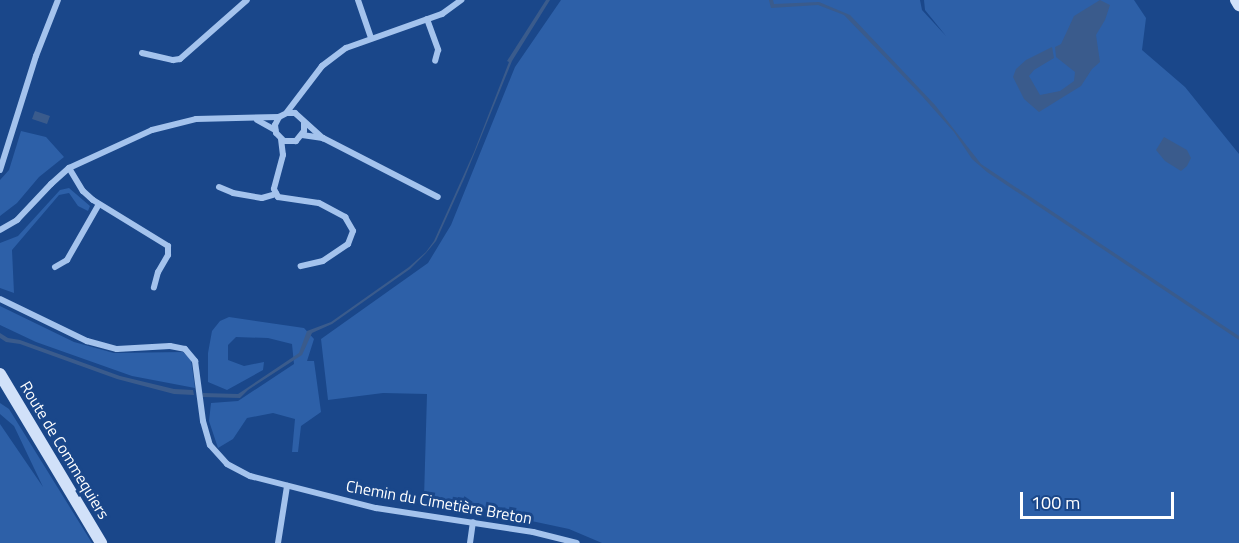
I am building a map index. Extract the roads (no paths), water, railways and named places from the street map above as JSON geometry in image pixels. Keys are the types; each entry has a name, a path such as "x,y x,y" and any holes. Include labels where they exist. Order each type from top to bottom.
{"street":[{"path":"0,170 36,56 58,0"},
{"path":"142,52 173,60 180,58 247,0"},
{"path":"358,0 371,38"},
{"path":"0,230 17,220 69,168 126,141 167,125 212,117 257,119 279,117 287,113 298,100 322,66 346,48 450,10 461,0"},
{"path":"1236,0 1239,5"},
{"path":"427,19 438,50 435,61"},
{"path":"298,100 299,115 304,123 323,138 438,197"},
{"path":"287,113 299,115"},
{"path":"275,130 279,117"},
{"path":"257,119 275,130 281,139 283,155"},
{"path":"302,135 304,123"},
{"path":"301,266 323,261 348,244 353,235 352,225 345,217 319,203 281,199 276,194 275,186 283,155 292,142 302,135 323,138"},
{"path":"281,139 292,142"},
{"path":"69,168 87,195 168,246 168,255 158,272 154,288"},
{"path":"219,187 233,193 262,198 276,194"},
{"path":"55,267 67,260 99,204"},
{"name":"Chemin du Cimetière Breton","path":"0,299 87,341 117,349 170,346 185,350 195,362 206,432 216,454 243,473 376,508 533,532 577,543"},
{"name":"Route de Commequiers","path":"0,374 101,543"},
{"path":"278,543 287,486"},
{"path":"470,543 473,522"}]}
